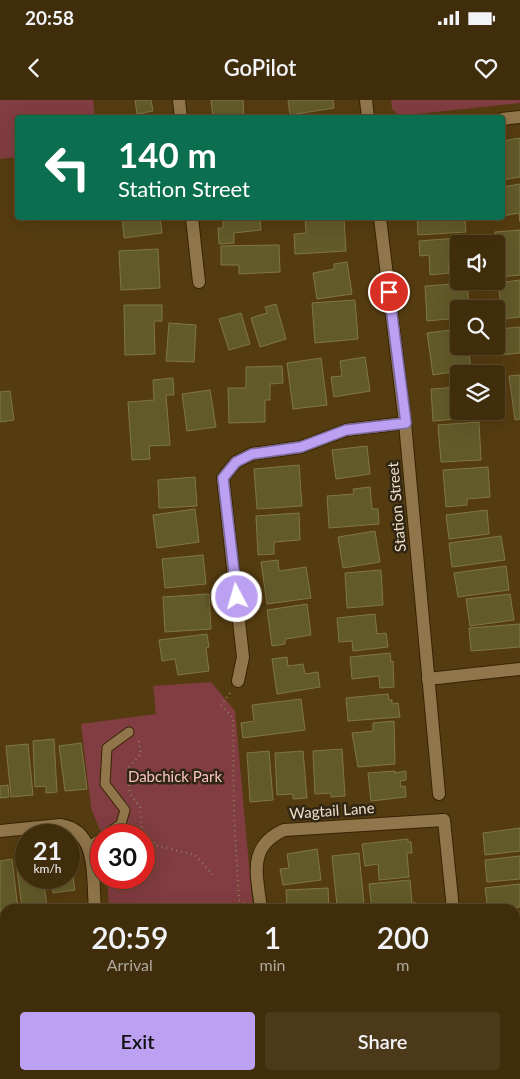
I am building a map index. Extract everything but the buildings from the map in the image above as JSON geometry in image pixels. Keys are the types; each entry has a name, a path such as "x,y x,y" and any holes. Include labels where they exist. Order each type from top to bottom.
{"street":[{"path":"179,100 181,115"},
{"path":"366,100 368,115"},
{"path":"505,119 520,117"},
{"path":"192,220 199,282"},
{"name":"Station Street","path":"380,220 406,423 439,794"},
{"path":"238,682 243,657 223,478 236,462 252,454 301,447 346,430 406,423"},
{"path":"428,679 520,668"},
{"name":"Wagtail Lane","path":"261,904 257,870 259,852 263,844 270,837 284,830 444,820 452,904"},
{"path":"0,831 68,826 84,837 90,846"},
{"path":"93,889 95,904"}],"lane":[{"path":"122,824 125,810 104,784 107,748 129,732"}],"path":[{"path":"238,682 221,704 233,718 234,815 240,900 245,904"},
{"path":"138,741 141,754 127,769 130,794 140,807 142,830 155,846 196,854 213,875"}],"green space":[{"path":"0,100 93,100 95,115 15,115 15,157 0,159"},
{"path":"391,100 520,100 520,103 408,115 398,115 392,109"},
{"name":"Dabchick Park","path":"211,682 235,711 253,904 109,904 108,889 155,889 155,824 98,824 91,808 81,724 156,714 153,686"}],"route":[{"path":"237,597 223,478 236,462 252,454 301,447 346,430 406,423 389,292"}]}
